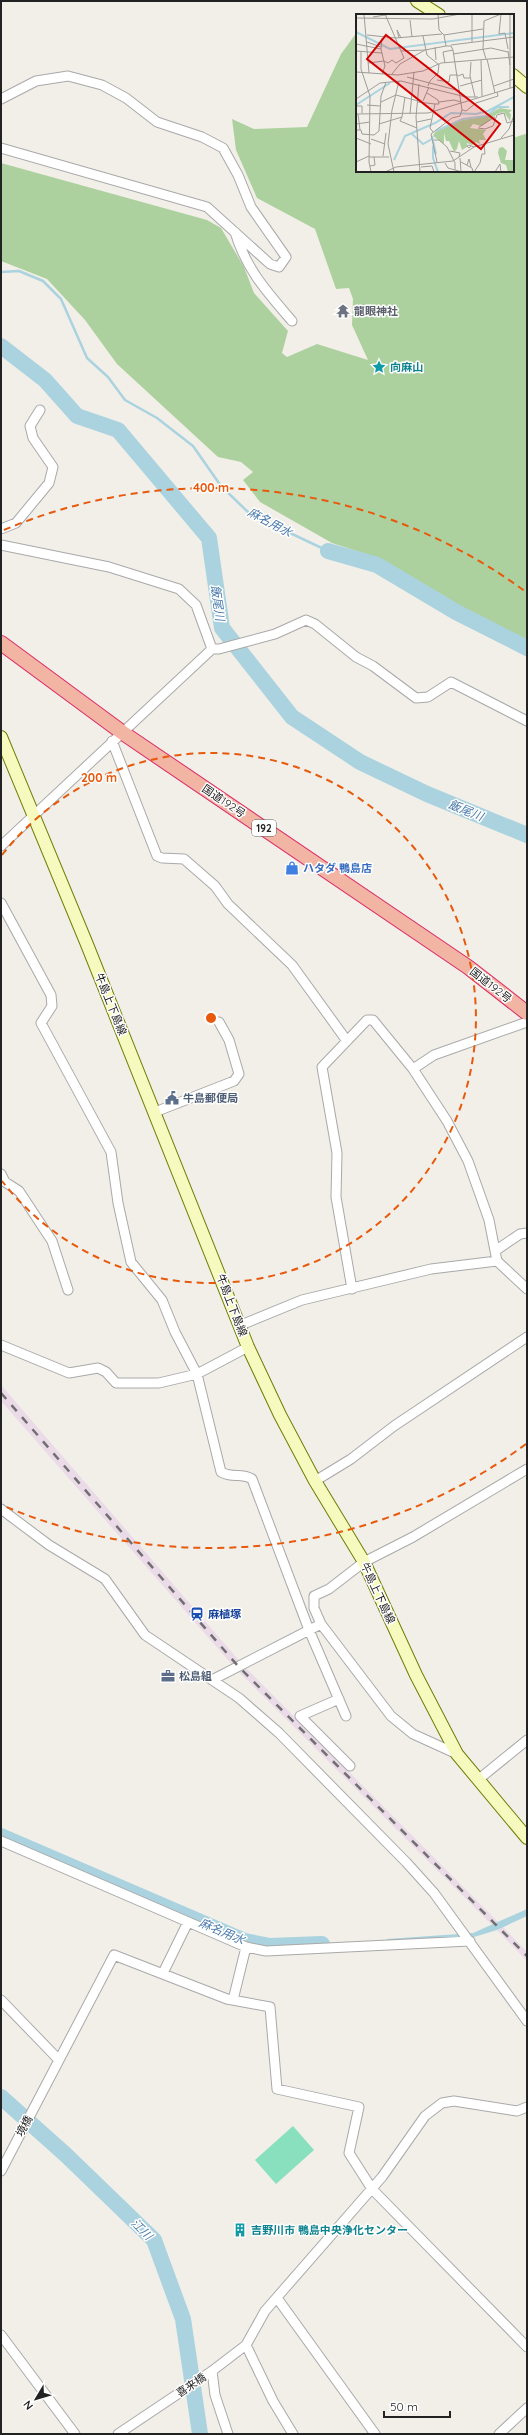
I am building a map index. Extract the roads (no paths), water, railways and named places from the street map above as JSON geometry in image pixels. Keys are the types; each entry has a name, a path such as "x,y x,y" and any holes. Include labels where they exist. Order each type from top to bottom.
{"highway":[{"name":"国道192号","path":"1,643 118,737 468,967 527,1013"}],"main road":[{"path":"425,3 439,14"},
{"path":"514,75 527,87"},
{"name":"牛島上下島線","path":"1,738 155,1112 241,1325 248,1346 280,1415 315,1481 364,1562 416,1675 457,1754 527,1838"}],"street":[{"path":"1,99 36,81 68,76 87,80 102,84 126,98 158,122 202,137 223,148 238,175 251,208 286,257 279,267 270,264 207,207 1,148"},
{"path":"235,232 242,255 257,278 292,321"},
{"path":"1,529 16,523 49,483 53,467 33,438 30,426 40,410"},
{"path":"1,545 109,566 179,589 196,605 215,650"},
{"path":"1,846 118,737 215,650 270,635 306,620 315,624 356,657 373,666 416,698 428,697 451,682 527,721"},
{"path":"118,737 157,856 162,858 184,860 215,886 228,904 292,965 347,1041"},
{"path":"1,903 51,995 52,1006 41,1023 111,1152 118,1203 131,1262 162,1300 175,1332 197,1374 221,1472 229,1477 245,1475 252,1479 309,1630 346,1716"},
{"path":"352,1289 336,1197 337,1153 322,1067 367,1020 373,1020 413,1069 448,1121 468,1161 489,1220 497,1260 527,1289"},
{"path":"155,1112 234,1081 239,1074 229,1040 218,1022"},
{"path":"413,1069 434,1055 527,1022"},
{"path":"1,1174 5,1182 18,1191 52,1241 68,1290"},
{"path":"495,1251 520,1234 527,1233"},
{"path":"241,1325 302,1300 431,1270 497,1260"},
{"path":"315,1481 351,1459 394,1426 527,1337"},
{"path":"1,1345 69,1373 98,1368 106,1372 116,1383 159,1383 197,1374 248,1346"},
{"path":"457,1754 413,1734 391,1716 321,1624 314,1608 314,1596 329,1589 364,1562 413,1537 527,1469"},
{"path":"1,1509 49,1545 105,1579 145,1635 238,1698 279,1733 406,1862 434,1893 527,2021"},
{"path":"212,1680 321,1624"},
{"path":"339,1699 300,1716 350,1766"},
{"path":"479,1779 527,1740"},
{"path":"1,1841 246,1948 266,1951 470,1941"},
{"path":"188,1922 163,1973 233,2000 270,2007 277,2089 359,2107 349,2153 372,2189 527,2347"},
{"path":"233,2000 246,1948"},
{"name":"境橋","path":"1,2171 114,1955 163,1973"},
{"path":"1,2000 59,2060"},
{"path":"293,2434 273,2401 246,2345 265,2310 372,2189 425,2116 442,2103 454,2101 517,2111 527,2107"},
{"path":"277,2298 376,2434"},
{"path":"1,2334 75,2434"},
{"name":"喜来橋","path":"118,2434 212,2371 246,2345"},
{"path":"212,2371 215,2395 228,2434"},
{"path":"499,2434 527,2408"}],"water":[{"path":"527,1909 527,1916 497,1930 474,1937 387,1943 387,1939 473,1933"}],"waterway":[{"name":"麻名用水","path":"1,272 19,271 43,281 61,299 87,358 108,377 125,400 157,418 193,446 221,486 250,514 328,551"},
{"name":"飯尾川","path":"1,346 45,380 77,416 118,430 209,538 222,628 292,717 360,762 427,794 527,835"},
{"name":"麻名用水","path":"328,551 377,565 456,612 527,648"},
{"name":"麻名用水","path":"1,1836 245,1941 270,1946 322,1944"},
{"name":"江川","path":"1,2097 66,2155 154,2240 183,2319 200,2434"}],"railway":[{"path":"1,1393 238,1666 527,1956"}],"place":[{"name":"龍眼神社","path":"343,311"},
{"name":"向麻山","path":"379,367"},
{"name":"ハタダ 鴨島店","path":"292,868"},
{"name":"牛島郵便局","path":"172,1098"},
{"name":"麻植塚","path":"197,1614"},
{"name":"松島組","path":"168,1676"},
{"name":"吉野川市 鴨島中央浄化センター","path":"240,2230"}]}
